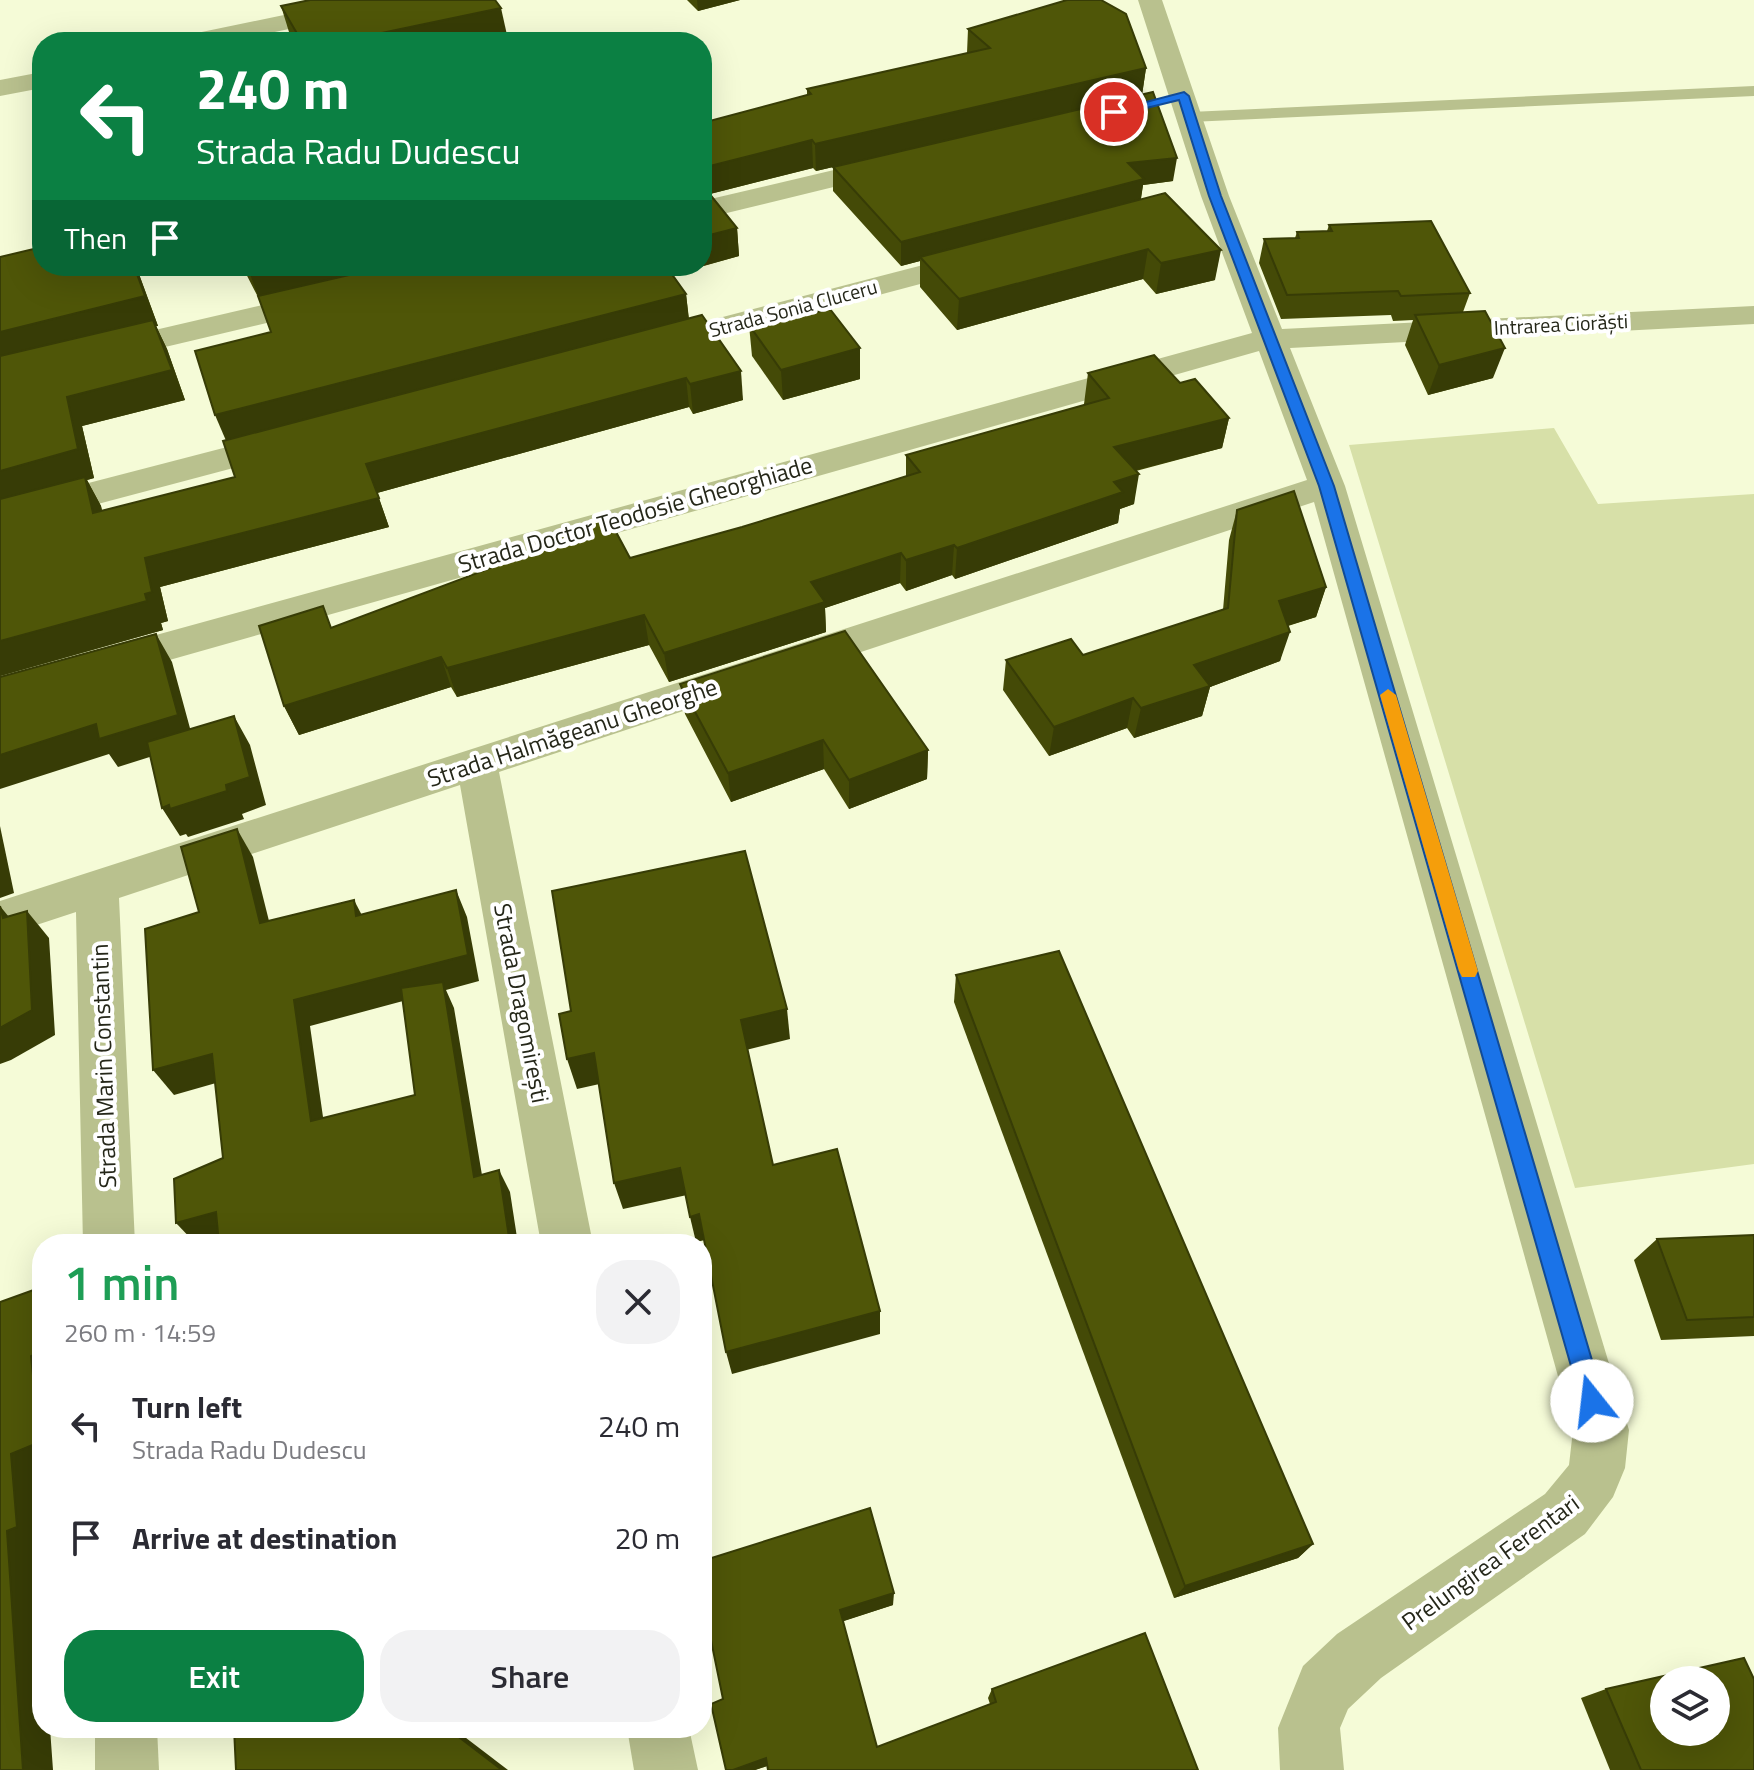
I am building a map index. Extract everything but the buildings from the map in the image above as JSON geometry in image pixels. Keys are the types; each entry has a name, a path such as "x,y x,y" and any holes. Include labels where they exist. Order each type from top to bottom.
{"street":[{"path":"239,32 391,0"},
{"name":"Prelungirea Ferentari","path":"1150,0 1200,200 1271,339 1327,486 1601,1430 1600,1458 1589,1488 1565,1514 1359,1656 1325,1688 1309,1728 1312,1770"},
{"path":"0,88 32,82"},
{"path":"712,208 915,159"},
{"name":"Strada Sonia Cluceru","path":"616,355 1001,253"},
{"path":"0,376 357,292"},
{"name":"Intrarea Ciorăști","path":"1271,339 1754,315"},
{"name":"Strada Doctor Teodosie Gheorghiade","path":"0,693 1215,351 1271,339"},
{"path":"0,518 308,436"},
{"name":"Strada Halmăgeanu Gheorghe","path":"0,919 1327,486"},
{"name":"Strada Dragomirești","path":"477,763 565,1234"},
{"name":"Strada Marin Constantin","path":"97,888 109,1234"},
{"path":"126,1738 127,1770"},
{"path":"660,1738 666,1770"}],"lane":[{"path":"1177,105 1754,91"}],"green space":[{"path":"1554,428 1598,504 1754,494 1754,1164 1575,1188 1349,445"}],"slow traffic":[{"path":"1388,695 1469,971"}],"route":[{"path":"1114,112 1184,96 1215,196 1327,486 1592,1401"}]}
